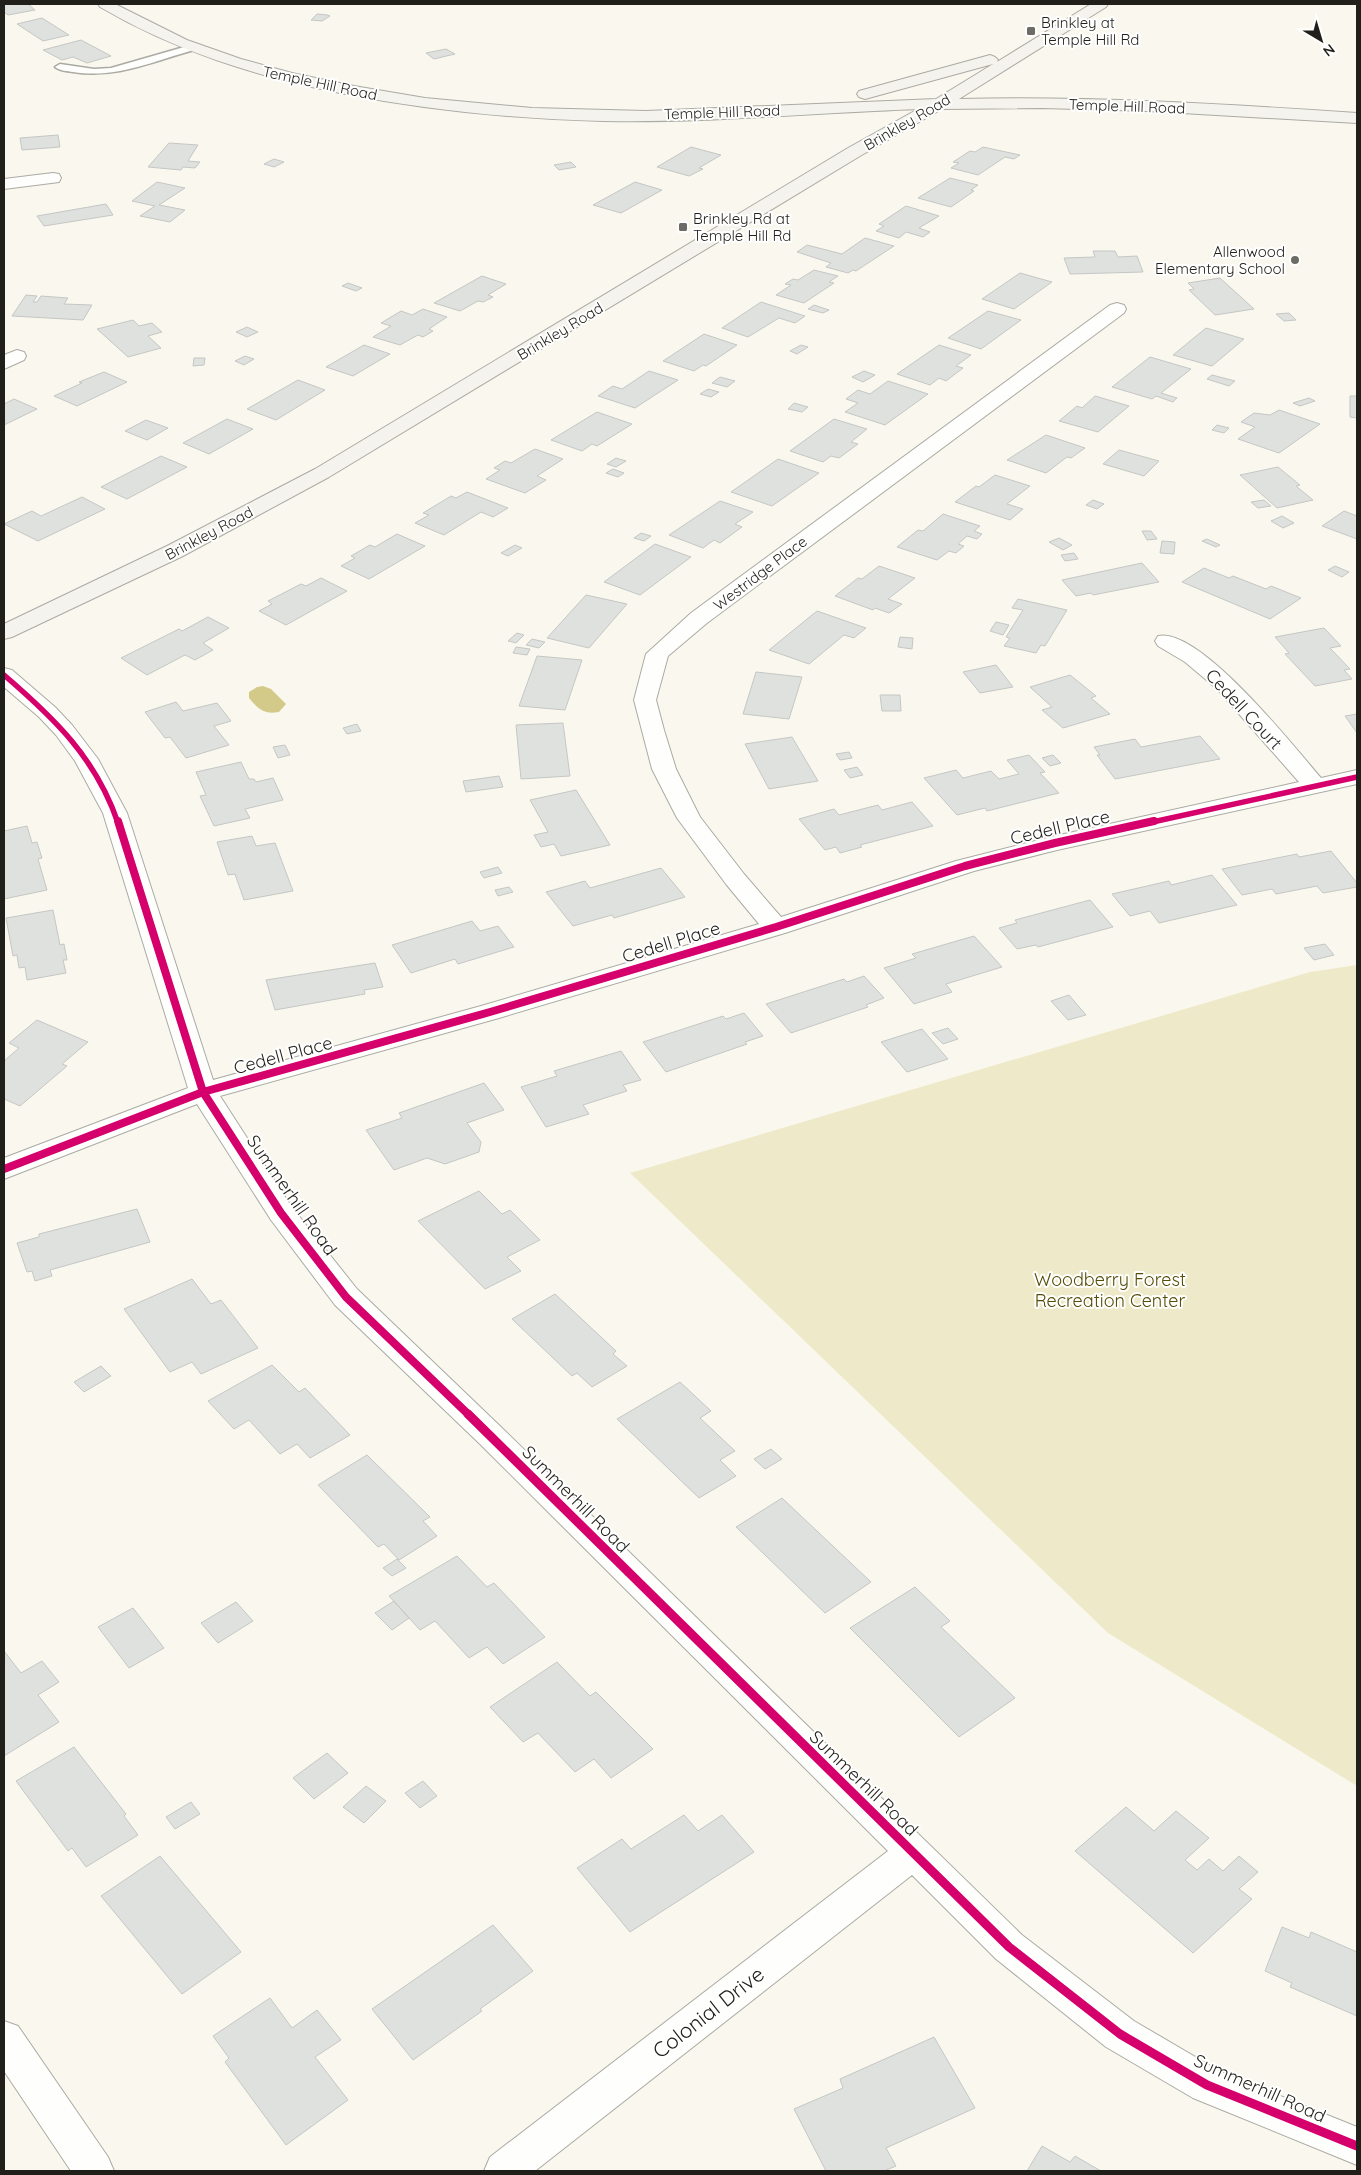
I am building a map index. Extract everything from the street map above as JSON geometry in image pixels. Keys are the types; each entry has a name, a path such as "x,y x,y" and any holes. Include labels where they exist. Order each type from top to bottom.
{"main road":[{"name":"Temple Hill Road","path":"105,4 155,33 191,48 232,63 286,77 349,91 417,102 530,113 587,115 710,113 939,104 1149,106 1357,118"},
{"name":"Brinkley Road","path":"4,632 174,552 322,473 854,152 939,104 1101,4"},
{"path":"710,113 860,95 952,72 1034,45"},
{"path":"710,113 762,121 831,121 840,123"},
{"path":"854,152 858,130"}],"street":[{"path":"4,184 53,178"},
{"name":"Westridge Place","path":"776,927 735,879 689,818 664,769 645,700 657,654 699,618 775,561 1117,309"},
{"name":"Cedell Court","path":"1166,641 1193,657 1225,684 1315,786"},
{"name":"Summerhill Road","path":"4,675 41,706 64,730 86,759 115,813 155,931 203,1092 281,1213 346,1297 491,1436 1009,1948 1120,2034 1207,2085 1357,2146"},
{"name":"Cedell Place","path":"4,1168 203,1092 490,1012 776,927 965,866 1055,843 1357,778"},
{"name":"Colonial Drive","path":"504,2171 913,1853"},
{"path":"4,2039 94,2171"}],"lane":[{"path":"60,67 85,72 100,72 118,69 191,48"}],"green space":[{"name":"Woodberry Forest Recreation Center","path":"1357,965 1357,1786 1108,1633 630,1173 1310,972"}],"shaded area":[{"path":"263,686 271,689 286,704 279,712 265,712 249,698 249,692"}],"building":[{"path":"4,4 28,4 35,10 8,15 4,12"},
{"path":"317,14 330,16 322,21 311,20"},
{"path":"42,18 69,35 43,41 17,24"},
{"path":"81,40 111,56 87,63 73,57 62,60 43,50"},
{"path":"446,49 455,54 434,59 426,53"},
{"path":"58,135 60,147 22,150 20,138"},
{"path":"169,143 198,145 188,161 200,162 195,168 183,167 181,170 148,167"},
{"path":"691,147 721,155 699,168 703,169 689,176 657,167"},
{"path":"983,147 1020,155 1014,159 1005,157 978,175 951,168 959,163 953,162 970,151 975,152"},
{"path":"274,159 284,162 274,167 264,164"},
{"path":"571,162 576,167 559,170 554,165"},
{"path":"950,178 978,185 971,190 974,191 951,207 918,198"},
{"path":"157,182 185,188 159,205 185,210 170,222 140,216 155,206 132,201"},
{"path":"635,182 662,190 621,213 593,205"},
{"path":"106,204 113,215 44,226 37,216"},
{"path":"906,206 939,216 919,228 930,232 923,237 906,232 899,238 876,231 884,226 879,224"},
{"path":"865,238 894,246 856,271 853,270 848,273 826,267 831,263 797,252 807,245 842,254"},
{"path":"1093,251 1115,251 1118,257 1137,256 1143,272 1070,274 1064,258 1095,257"},
{"path":"814,270 838,276 829,282 834,283 804,303 776,295 791,285 785,284 793,279 798,280"},
{"path":"1020,273 1052,282 1014,309 982,299"},
{"path":"482,276 506,284 488,295 493,297 483,302 478,301 460,311 434,303"},
{"path":"1220,278 1254,309 1215,315 1189,290 1194,289 1188,283"},
{"path":"348,283 362,288 356,291 342,286"},
{"path":"26,295 37,296 33,302 37,302 41,296 68,298 64,304 92,305 83,320 12,316"},
{"path":"761,302 805,316 795,323 779,318 748,337 722,328"},
{"path":"814,305 829,310 823,313 808,309"},
{"path":"423,309 447,317 429,329 433,331 423,337 418,335 400,345 373,337 391,326 381,323 401,311 412,315"},
{"path":"988,311 1021,320 981,349 948,338"},
{"path":"1289,313 1296,320 1284,321 1276,314"},
{"path":"133,320 139,326 152,323 162,332 148,336 161,348 128,357 97,329"},
{"path":"247,327 258,332 247,337 236,332"},
{"path":"1206,328 1244,339 1212,366 1173,355"},
{"path":"704,334 737,345 706,366 703,365 694,371 663,361"},
{"path":"364,345 390,354 353,376 326,367"},
{"path":"801,345 808,347 797,354 790,351"},
{"path":"939,345 971,355 956,366 963,368 946,381 939,378 930,385 897,374"},
{"path":"245,356 254,359 244,365 235,361"},
{"path":"1150,357 1191,369 1161,393 1177,398 1173,402 1156,396 1152,399 1112,387"},
{"path":"194,358 205,358 204,365 193,366"},
{"path":"649,371 678,380 635,408 598,396 613,386 622,389"},
{"path":"864,371 875,375 863,382 852,377"},
{"path":"104,372 127,382 77,406 54,396 82,383 79,382"},
{"path":"1212,375 1235,381 1229,386 1207,379"},
{"path":"720,377 735,381 727,387 712,383"},
{"path":"298,380 325,390 276,420 247,409"},
{"path":"888,381 928,394 885,425 845,412 858,403 846,399 858,390 870,394"},
{"path":"708,389 719,392 711,397 700,394"},
{"path":"1095,396 1129,406 1098,432 1059,421 1077,406 1082,408"},
{"path":"1350,396 1357,396 1357,418 1350,417"},
{"path":"1309,398 1315,401 1300,406 1293,403"},
{"path":"14,399 37,409 4,425 4,404"},
{"path":"794,403 808,407 802,412 788,409"},
{"path":"1279,410 1320,424 1279,453 1238,439 1255,427 1241,422 1254,413 1270,415"},
{"path":"597,412 632,424 597,446 592,444 582,451 551,440"},
{"path":"227,419 253,429 209,454 183,443"},
{"path":"834,419 867,429 851,442 858,444 839,458 831,456 823,462 790,451"},
{"path":"146,420 168,428 147,440 125,431"},
{"path":"1217,425 1229,428 1224,433 1212,430"},
{"path":"1046,435 1085,448 1071,458 1067,457 1046,473 1007,460"},
{"path":"535,449 563,459 537,476 546,480 525,493 486,479 500,470 494,468 505,461 511,463"},
{"path":"1119,450 1159,461 1144,476 1103,464"},
{"path":"161,456 187,467 127,499 101,487"},
{"path":"616,458 626,461 616,467 607,464"},
{"path":"778,459 819,473 772,506 731,492"},
{"path":"1278,467 1300,485 1296,486 1313,500 1277,508 1240,475"},
{"path":"613,469 624,473 618,477 606,473"},
{"path":"995,475 1030,486 1007,504 1023,509 1010,520 955,502 976,486 979,487"},
{"path":"467,492 508,508 493,517 481,512 444,535 415,523 429,515 423,513 451,496 456,498"},
{"path":"82,497 105,509 38,541 4,524 32,511 41,516"},
{"path":"1093,500 1104,504 1097,509 1086,505"},
{"path":"1264,500 1271,506 1258,508 1251,502"},
{"path":"720,501 753,512 735,524 742,527 720,543 714,540 703,548 669,535"},
{"path":"1344,511 1357,516 1357,539 1322,526"},
{"path":"943,514 980,526 974,531 982,534 977,539 967,536 958,544 964,546 956,553 949,551 937,560 897,547 918,530 923,531"},
{"path":"1282,516 1294,523 1283,528 1271,521"},
{"path":"1142,531 1151,531 1157,539 1147,540"},
{"path":"641,533 651,536 644,541 634,538"},
{"path":"397,534 425,546 369,579 341,566 355,558 351,556 370,545 375,547"},
{"path":"1059,538 1072,545 1063,550 1049,542"},
{"path":"1207,539 1220,545 1216,547 1202,541"},
{"path":"1162,541 1175,542 1174,554 1160,553"},
{"path":"655,544 691,557 640,595 604,582"},
{"path":"515,545 522,548 508,556 501,553"},
{"path":"1074,553 1078,559 1065,561 1061,555"},
{"path":"1142,563 1159,582 1093,595 1091,593 1076,596 1062,580"},
{"path":"879,566 915,578 888,599 902,604 889,613 875,608 873,610 835,596 858,578 862,579"},
{"path":"1335,566 1349,572 1342,577 1328,570"},
{"path":"1204,568 1229,578 1233,576 1266,589 1271,586 1301,598 1270,619 1182,582"},
{"path":"321,578 347,591 286,625 259,611 272,604 268,601 301,584 306,586"},
{"path":"586,595 627,604 589,648 547,638"},
{"path":"1018,599 1067,610 1045,646 1041,645 1036,653 1004,646 1010,638 1006,637 1023,610 1012,608"},
{"path":"817,611 866,628 854,638 844,635 809,664 769,650"},
{"path":"208,617 229,628 203,643 213,650 195,660 185,655 147,675 121,658 179,629 182,631"},
{"path":"996,622 1009,625 1003,635 990,631"},
{"path":"1324,628 1341,646 1330,648 1350,669 1344,670 1352,679 1315,686 1285,654 1289,653 1275,637"},
{"path":"517,633 524,635 516,643 508,641"},
{"path":"900,637 913,638 912,649 898,647"},
{"path":"532,639 545,642 539,648 526,645"},
{"path":"516,647 530,649 527,655 513,653"},
{"path":"537,656 582,660 565,710 519,706"},
{"path":"996,665 1013,687 980,693 963,672"},
{"path":"756,672 802,677 789,719 743,714"},
{"path":"1070,675 1096,696 1091,698 1110,714 1063,728 1042,710 1052,707 1030,687"},
{"path":"880,695 900,695 901,711 882,711"},
{"path":"176,702 183,711 217,703 231,721 214,726 229,745 186,758 170,737 165,738 145,712"},
{"path":"1357,714 1357,733 1345,716"},
{"path":"563,723 570,776 521,779 516,725"},
{"path":"357,724 361,731 347,734 343,728"},
{"path":"1200,736 1220,759 1115,779 1097,755 1100,755 1094,747 1135,739 1141,747"},
{"path":"792,737 818,781 769,789 745,744"},
{"path":"285,745 290,755 278,758 273,747"},
{"path":"849,752 852,758 840,760 836,754"},
{"path":"1029,755 1045,772 1040,773 1059,793 987,811 985,808 957,815 924,778 956,770 963,778 991,771 999,779 1019,774 1007,760"},
{"path":"1053,755 1061,763 1050,766 1042,758"},
{"path":"241,762 249,779 254,779 256,782 273,778 283,800 245,809 250,818 214,826 200,796 206,795 196,772"},
{"path":"857,767 863,775 850,778 844,770"},
{"path":"499,776 503,787 466,792 463,781"},
{"path":"576,790 610,845 561,856 554,844 541,847 534,835 548,832 530,800"},
{"path":"912,802 933,826 860,845 862,847 840,853 836,847 825,850 799,819 834,809 839,815 878,805 882,810"},
{"path":"27,826 32,843 37,842 42,858 38,859 47,890 4,899 4,831"},
{"path":"252,836 256,846 275,843 293,891 244,900 235,874 228,875 217,842"},
{"path":"1331,851 1357,883 1357,887 1323,893 1317,886 1276,894 1272,889 1242,895 1222,869 1297,854 1299,857"},
{"path":"498,867 502,873 484,878 480,872"},
{"path":"661,868 685,897 614,918 612,915 573,926 546,892 585,881 590,888"},
{"path":"1212,875 1237,905 1159,923 1150,911 1130,916 1112,894 1169,881 1171,885"},
{"path":"509,887 513,892 498,896 495,890"},
{"path":"1090,900 1113,927 1038,947 1036,945 1017,949 999,928 1017,923 1015,920"},
{"path":"53,910 60,945 64,944 67,960 63,960 66,973 27,980 25,967 19,968 17,955 13,956 6,918"},
{"path":"472,921 480,931 498,926 514,947 458,964 455,959 411,973 392,945"},
{"path":"974,936 1002,967 946,984 952,992 914,1004 884,968 916,958 912,954"},
{"path":"1325,944 1334,955 1314,960 1304,948"},
{"path":"375,963 383,987 364,990 365,994 275,1010 266,980"},
{"path":"864,976 884,998 866,1005 868,1007 791,1033 766,1004 844,979 847,982"},
{"path":"1069,995 1086,1015 1068,1020 1051,1001"},
{"path":"744,1013 763,1036 745,1042 747,1044 666,1072 643,1042 723,1016 726,1019"},
{"path":"37,1020 88,1042 62,1064 67,1066 20,1106 4,1099 4,1061 19,1048 9,1043"},
{"path":"948,1028 958,1039 943,1044 932,1033"},
{"path":"922,1029 948,1059 907,1072 881,1042"},
{"path":"621,1051 641,1080 623,1085 627,1091 583,1105 589,1114 546,1127 521,1087 557,1076 554,1071"},
{"path":"484,1083 504,1110 467,1123 481,1142 479,1152 445,1164 427,1158 394,1170 366,1130 402,1118 399,1113"},
{"path":"479,1191 502,1214 510,1210 540,1240 507,1257 521,1271 485,1289 418,1221"},
{"path":"137,1209 150,1242 50,1270 52,1276 35,1281 32,1271 27,1272 17,1243 39,1237 39,1234"},
{"path":"192,1279 211,1304 221,1300 258,1348 201,1374 192,1362 170,1372 124,1309"},
{"path":"555,1294 616,1351 613,1354 627,1366 592,1387 577,1373 572,1376 512,1319"},
{"path":"272,1365 299,1392 305,1388 350,1435 310,1458 297,1444 280,1454 249,1420 234,1429 208,1401"},
{"path":"101,1366 111,1376 84,1392 74,1382"},
{"path":"680,1382 711,1411 700,1418 735,1451 720,1460 736,1476 699,1498 617,1419"},
{"path":"771,1449 782,1459 765,1469 754,1459"},
{"path":"367,1455 430,1517 423,1521 437,1536 399,1560 384,1544 378,1547 318,1485"},
{"path":"782,1498 871,1582 825,1613 736,1527"},
{"path":"457,1556 487,1587 494,1583 545,1637 503,1664 487,1647 469,1658 435,1621 420,1630 389,1596"},
{"path":"397,1559 406,1568 392,1576 383,1568"},
{"path":"915,1587 950,1621 941,1627 1015,1698 959,1737 850,1628"},
{"path":"394,1601 409,1618 392,1630 375,1613"},
{"path":"236,1602 253,1621 218,1643 201,1623"},
{"path":"133,1608 164,1648 129,1668 98,1627"},
{"path":"4,1651 21,1673 42,1661 59,1682 38,1695 59,1722 4,1756"},
{"path":"557,1662 590,1696 596,1692 653,1749 611,1778 594,1759 575,1772 538,1733 523,1742 490,1707"},
{"path":"74,1747 126,1814 124,1816 138,1835 86,1867 72,1848 68,1851 16,1781"},
{"path":"327,1753 348,1773 314,1799 293,1778"},
{"path":"423,1781 437,1796 420,1808 405,1793"},
{"path":"366,1786 386,1801 364,1823 343,1807"},
{"path":"191,1802 200,1814 175,1829 166,1817"},
{"path":"1126,1807 1154,1831 1176,1811 1209,1838 1185,1860 1197,1870 1209,1859 1223,1871 1239,1856 1258,1872 1239,1889 1252,1899 1193,1953 1075,1851"},
{"path":"684,1815 698,1831 722,1815 754,1852 630,1932 577,1868 622,1839 631,1849"},
{"path":"160,1856 241,1952 182,1994 101,1896"},
{"path":"493,1925 533,1971 480,2009 482,2011 413,2060 372,2009"},
{"path":"1282,1927 1309,1938 1311,1932 1357,1952 1357,2016 1290,1987 1292,1983 1265,1971"},
{"path":"270,1998 292,2028 317,2010 341,2040 315,2057 348,2100 286,2145 225,2062 229,2058 213,2036"},
{"path":"934,2037 975,2108 886,2148 896,2166 884,2171 826,2171 794,2109 843,2088 840,2079"},
{"path":"1042,2146 1070,2162 1075,2156 1101,2171 1027,2171"}],"cycle path":[{"path":"4,675 47,712 64,730 86,759 95,775 115,813 131,859 203,1092 281,1213 346,1297 491,1436 1009,1947 1120,2034 1207,2085 1357,2146"},
{"path":"4,1169 203,1092 490,1012 776,927 965,866 1055,843 1357,777"}],"place":[{"name":"Brinkley at Temple Hill Rd","path":"1031,31"},
{"name":"Brinkley Rd at Temple Hill Rd","path":"683,227"},
{"name":"Allenwood Elementary School","path":"1295,260"}]}
